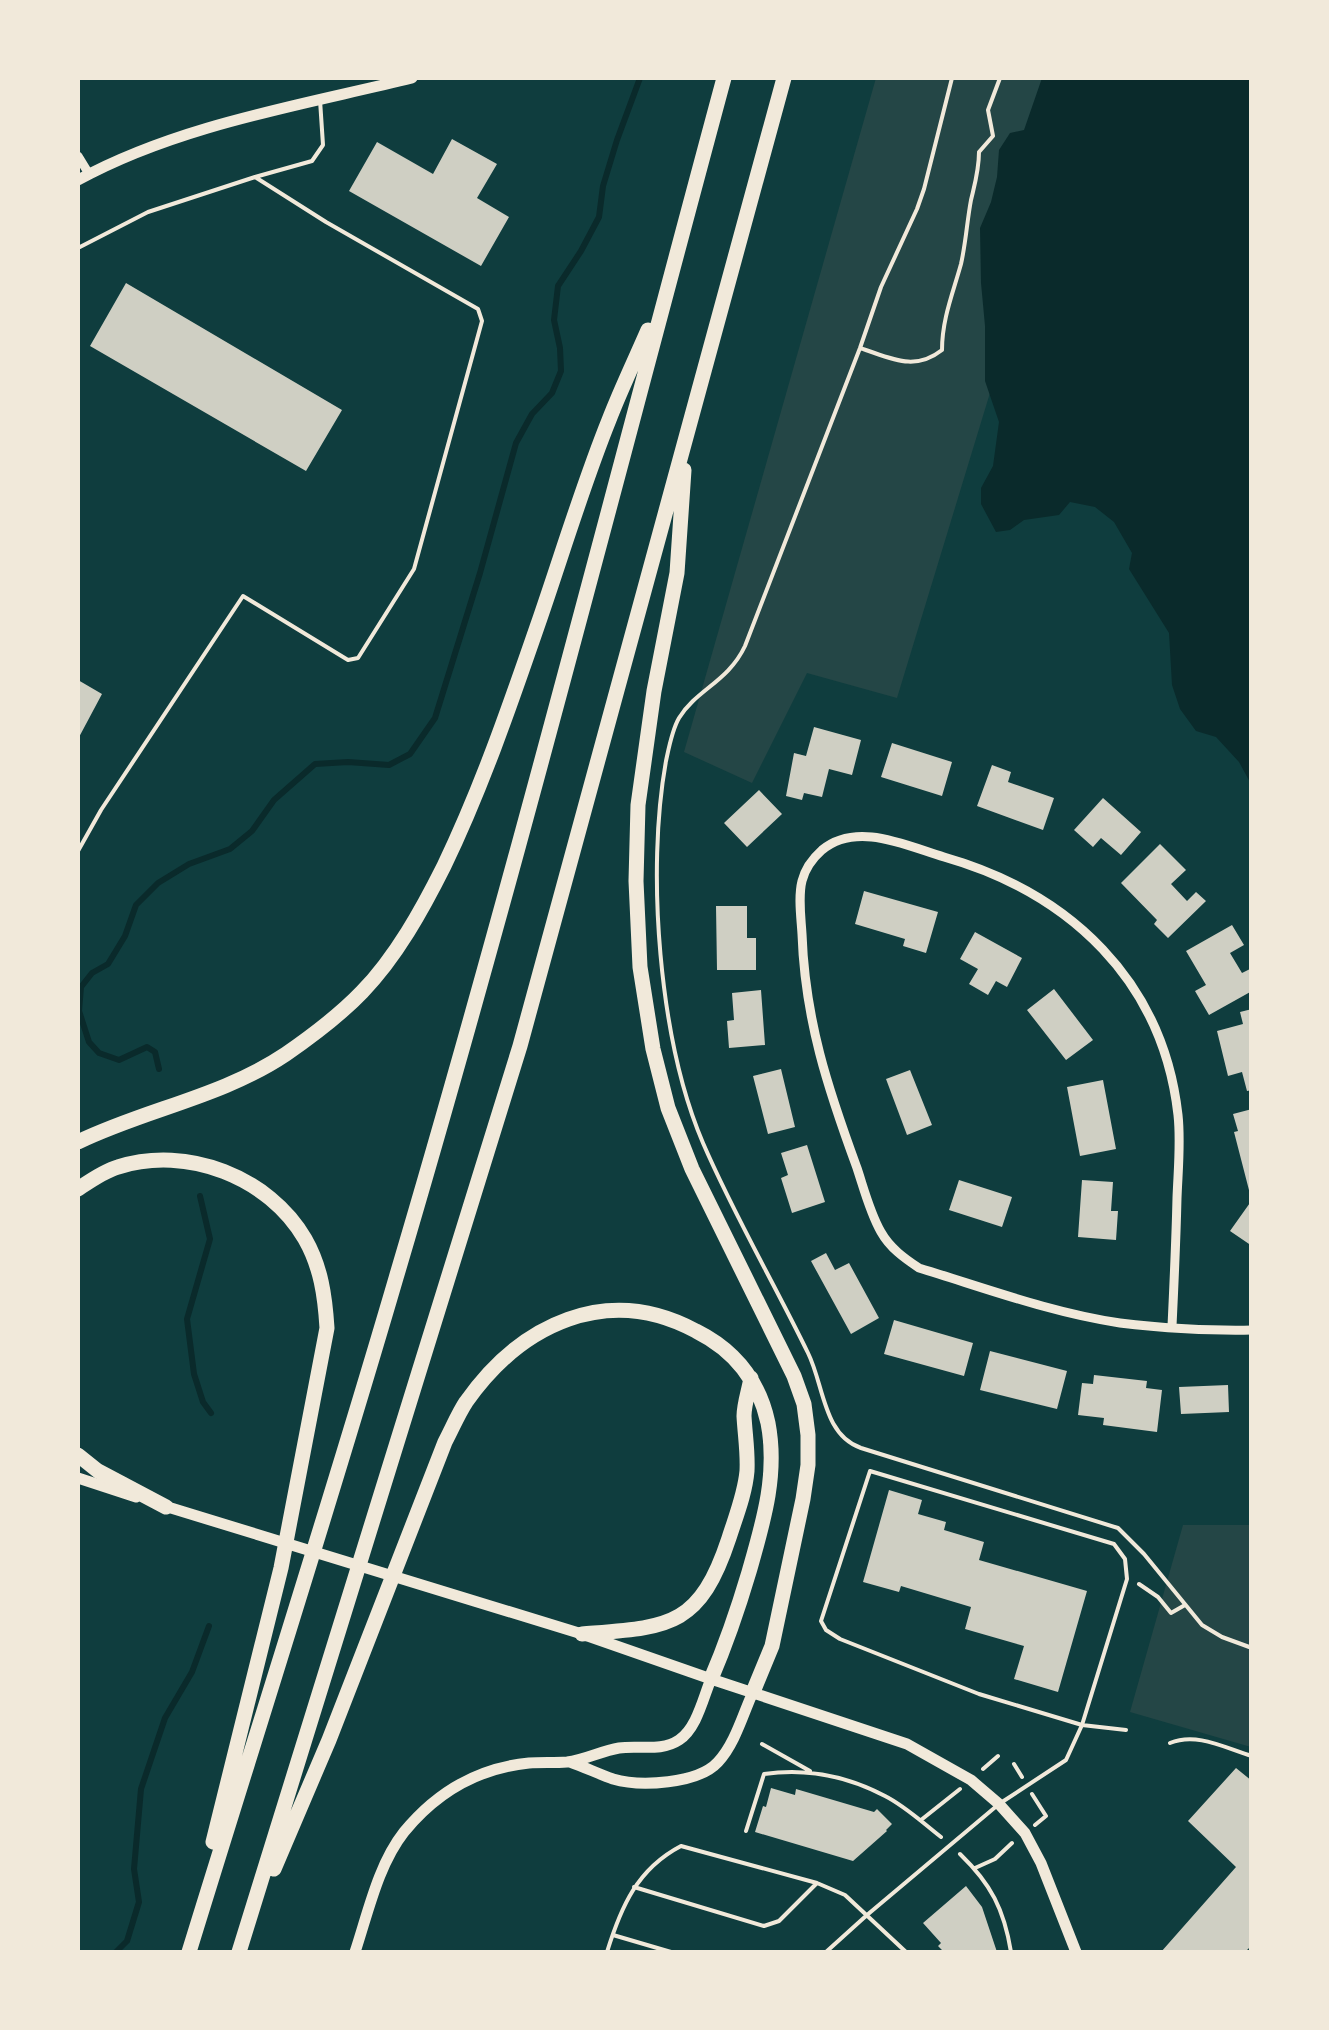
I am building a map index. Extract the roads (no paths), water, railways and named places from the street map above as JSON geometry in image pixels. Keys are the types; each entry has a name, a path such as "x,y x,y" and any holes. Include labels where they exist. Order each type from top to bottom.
{"highway":[{"path":"187,1952 418,1204 724,78"},
{"path":"241,1947 520,1046 784,78"},
{"path":"78,1142 242,1080 284,1055 326,1025 363,991 398,948 428,898 488,764 608,422 670,280"},
{"path":"686,436 677,573 654,691 638,804 640,968 668,1108 692,1168 794,1376 806,1420 808,1465 803,1500 772,1646 753,1692"},
{"path":"78,1189 115,1168 154,1161 196,1163 240,1178 288,1216 305,1239 325,1292 327,1328 281,1568 187,1952"},
{"path":"241,1947 330,1740 445,1442 465,1404 496,1366 531,1338 569,1317 602,1310 635,1310 668,1318 710,1338 738,1361 751,1378 768,1422 772,1454 770,1488 728,1641 710,1679"},
{"path":"582,1634 644,1629 671,1621 690,1610 708,1588 729,1539 746,1475 748,1442 744,1413 751,1378"},
{"path":"78,1455 166,1506"}],"street":[{"path":"78,156 83,177 194,132 412,78"},
{"path":"1172,1326 1178,1116 1169,1067 1152,1019 1125,977 1093,938 1054,906 1012,882 966,863 879,838 839,839 822,850 809,864 801,883 803,969 813,1034 876,1220 897,1253 919,1268 1071,1313 1121,1323 1172,1326 1252,1330"},
{"path":"78,1478 582,1634 907,1744 971,1780 1025,1833 1076,1952"},
{"path":"355,1952 385,1866 401,1836 444,1792 498,1769 570,1762 620,1748 674,1743 689,1730 710,1679"},
{"path":"570,1762 618,1780 667,1782 696,1776 708,1770 725,1752 753,1692"}],"lane":[{"path":"78,248 148,212 312,161 323,144 320,100"},
{"path":"78,851 243,596 348,660 358,658 414,570 482,320 478,308 255,177"},
{"path":"826,1952 999,1804 1066,1760 1082,1725 1126,1579 1125,1559 1114,1544 870,1470 821,1621 826,1630 980,1694 1082,1725 1126,1730"},
{"path":"1170,1743 1196,1738 1252,1756"},
{"path":"607,1952 622,1907 634,1887 661,1856 681,1846 817,1883 845,1895 906,1952"},
{"path":"634,1887 764,1926 779,1922 817,1883"},
{"path":"613,1935 671,1952"}],"waterway":[{"path":"159,1069 155,1052 147,1047 119,1060 99,1053 89,1042 79,1011 81,987 92,973 108,964 125,936 136,905 158,883 189,864 230,849 252,831 274,800 315,764 389,765 410,754 435,718 516,443 532,414 552,393 561,371 554,320 558,286 599,217 603,186 640,78"},
{"path":"200,1196 210,1239 187,1319 194,1374 211,1413"},
{"path":"116,1952 127,1941 139,1902 134,1869 141,1789 165,1718 192,1672 209,1626"}]}
